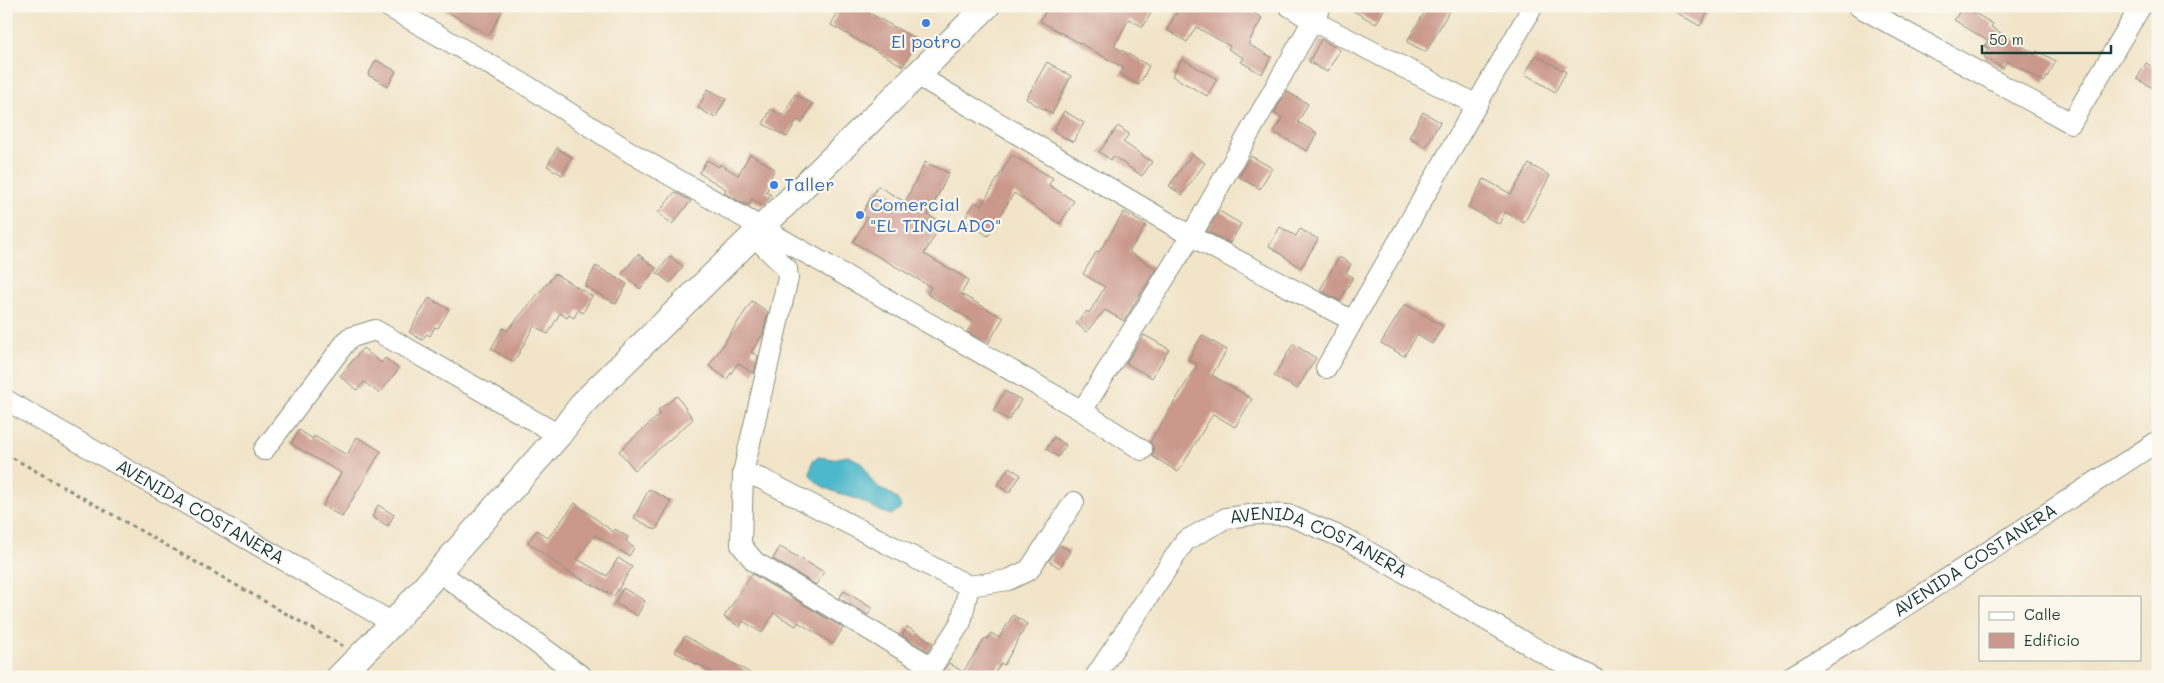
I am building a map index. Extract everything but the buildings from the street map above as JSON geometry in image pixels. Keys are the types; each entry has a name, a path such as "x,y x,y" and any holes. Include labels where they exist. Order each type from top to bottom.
{"main road":[{"path":"339,677 393,623 559,435 593,413 987,6"},
{"path":"766,235 1003,6"}],"street":[{"path":"387,6 529,87 633,154 766,235 1082,411 1142,450"},
{"path":"1289,6 1317,14 1477,105"},
{"path":"1326,368 1533,6"},
{"path":"1858,6 2071,123 2141,6"},
{"path":"1082,411 1191,236 1317,14"},
{"path":"927,81 1191,236 1353,321"},
{"path":"766,235 787,269 788,278 743,473 741,545 755,562 932,667 961,622 969,586"},
{"path":"264,450 349,338 375,330 559,435"},
{"name":"AVENIDA COSTANERA","path":"6,400 393,623"},
{"name":"AVENIDA COSTANERA","path":"1790,677 1852,640 2158,441"},
{"path":"743,473 762,480 969,586 1008,580 1029,570 1074,502"},
{"name":"AVENIDA COSTANERA","path":"1095,677 1185,541 1226,518 1257,514 1288,515 1348,540 1552,658 1593,677"},
{"path":"438,571 583,677"}],"path":[{"path":"6,454 361,656"}],"water":[{"path":"847,456 860,462 872,481 897,499 901,508 891,515 887,514 859,500 825,488 814,480 810,474 813,460 819,457 833,459"}],"place":[{"name":"El potro","path":"926,23"},
{"name":"Taller","path":"774,185"},
{"name":"Comercial \"EL TINGLADO\"","path":"860,215"}]}
